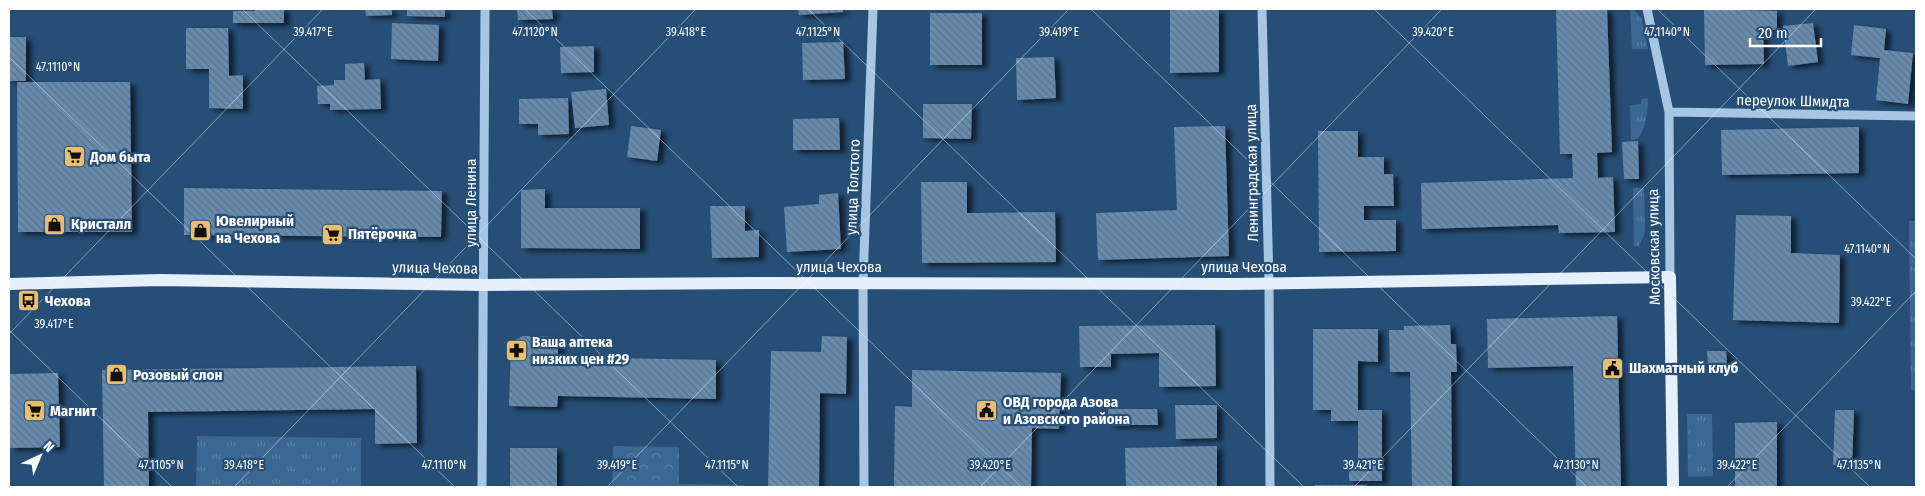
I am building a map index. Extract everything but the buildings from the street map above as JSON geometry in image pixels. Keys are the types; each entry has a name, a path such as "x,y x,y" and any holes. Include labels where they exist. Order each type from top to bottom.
{"main road":[{"name":"улица Чехова","path":"9,284 160,280 484,285 1269,283 1670,277"},
{"name":"Московская улица","path":"1670,277 1672,487"}],"street":[{"name":"улица Ленина","path":"482,487 486,9"},
{"name":"улица Толстого","path":"864,487 863,283 873,9"},
{"name":"Ленинградская улица","path":"1262,9 1269,283 1270,487"},
{"name":"Московская улица","path":"1647,9 1669,112 1670,277"},
{"name":"переулок Шмидта","path":"1669,112 1916,116"}],"green space":[{"path":"1630,9 1633,9 1641,17 1648,49 1632,49"},
{"path":"1648,98 1643,130 1638,139 1631,140 1630,105 1641,104 1642,99"},
{"path":"1633,188 1644,188 1645,233 1639,246 1634,247"},
{"path":"1909,221 1916,221 1916,390 1911,390"},
{"path":"1687,414 1712,414 1713,476 1688,477"},
{"path":"197,436 361,438 361,487 196,487"},
{"path":"613,446 679,447 679,484 744,485 744,487 612,487"},
{"path":"343,475 358,487 331,487"}],"place":[{"name":"Дом быта","path":"74,157"},
{"name":"Кристалл","path":"55,224"},
{"name":"Ювелирный на Чехова","path":"200,230"},
{"name":"Пятёрочка","path":"332,234"},
{"name":"Чехова","path":"29,301"},
{"name":"Ваша аптека низких цен #29","path":"516,351"},
{"name":"Шахматный клуб","path":"1613,368"},
{"name":"Розовый слон","path":"117,375"},
{"name":"Магнит","path":"34,411"},
{"name":"ОВД города Азова и Азовского района","path":"987,411"}]}
